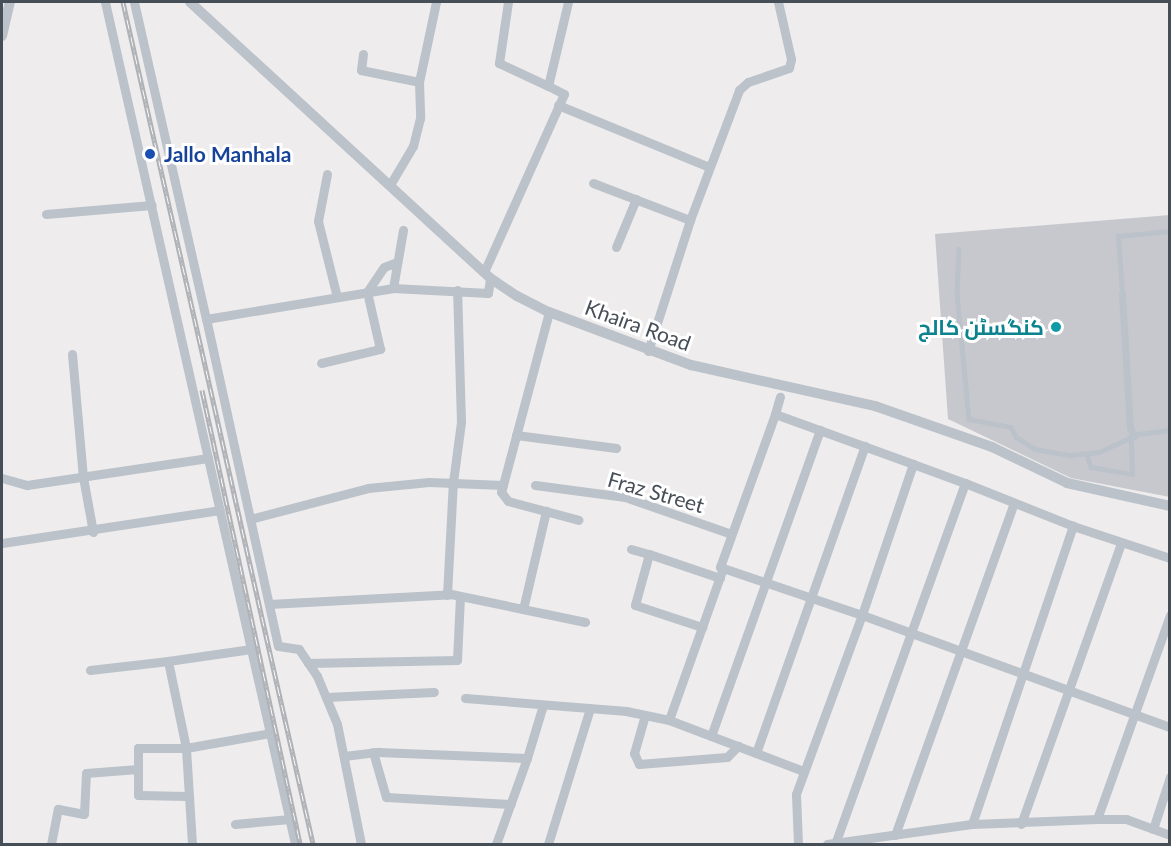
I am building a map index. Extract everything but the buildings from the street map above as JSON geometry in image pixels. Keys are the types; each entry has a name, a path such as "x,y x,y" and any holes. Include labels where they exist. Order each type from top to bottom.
{"street":[{"path":"2,36 10,2"},
{"path":"105,2 295,844"},
{"path":"134,2 278,646 299,649 326,698 344,756 361,844"},
{"name":"Khaira Road","path":"190,2 391,183 487,275 549,312 648,351 691,365 875,406 992,447 1067,483 1170,506"},
{"path":"391,183 413,146 420,117 418,82 436,2"},
{"path":"206,319 393,288 488,293 487,275 564,94 499,63 508,2"},
{"path":"548,86 568,2"},
{"path":"648,351 690,220 743,85 789,68 792,59 778,2"},
{"path":"363,54 361,70 418,82"},
{"path":"558,105 709,167"},
{"path":"327,174 318,221 337,297"},
{"path":"593,183 690,220"},
{"path":"616,247 636,199"},
{"path":"46,214 152,205"},
{"path":"393,288 403,230"},
{"path":"321,363 380,349 367,292 384,267 397,262"},
{"path":"447,595 453,482 461,422 457,290"},
{"path":"1122,294 1130,428 1133,437"},
{"path":"549,312 503,485 502,498 579,520"},
{"path":"72,354 83,477 93,532"},
{"path":"780,397 720,567 912,632 1023,676 1170,728"},
{"path":"775,414 965,483 1073,526 1170,558"},
{"path":"711,736 820,430"},
{"path":"516,435 616,448"},
{"path":"756,753 865,446"},
{"path":"2,478 27,485 208,458"},
{"path":"798,844 795,794 862,615 913,464"},
{"path":"250,519 368,488 453,482 503,485"},
{"path":"965,483 912,632 831,844 972,824 1021,824 1097,819 1126,819 1170,835"},
{"name":"Fraz Street","path":"535,485 625,497 731,534"},
{"path":"895,836 1014,503"},
{"path":"2,543 93,532 220,510"},
{"path":"523,609 546,511"},
{"path":"972,824 1073,526"},
{"path":"1021,824 1121,543"},
{"path":"631,549 720,578"},
{"path":"649,554 635,605 702,627"},
{"path":"669,720 723,568"},
{"path":"269,604 447,595 585,622"},
{"path":"308,663 457,660 460,596"},
{"path":"1097,819 1170,615"},
{"path":"90,670 168,662 251,649"},
{"path":"168,662 186,748 187,796 192,844"},
{"path":"326,698 434,692"},
{"path":"465,698 590,708 669,720 803,771"},
{"path":"496,844 528,758 543,705"},
{"path":"548,844 590,708"},
{"path":"645,715 634,753 639,764 727,757 738,746"},
{"path":"187,796 138,795 138,748 186,748 270,733"},
{"path":"344,756 373,752 528,758"},
{"path":"373,752 386,797 511,804"},
{"path":"51,844 58,809 84,814 86,773 138,769"},
{"path":"1153,829 1170,777"},
{"path":"235,824 290,819"}],"lane":[{"path":"1122,294 1118,236 1170,231"},
{"path":"958,249 957,294 969,419 1011,427 1016,437 1035,449 1087,454 1133,437 1170,430"},
{"path":"1087,454 1090,466 1132,474 1133,437"}],"railway":[{"path":"123,2 313,844"},
{"path":"202,390 300,844"}],"place":[{"name":"Jallo Manhala","path":"150,154"},
{"name":"کنگسٹن کالج","path":"1056,327"}]}
